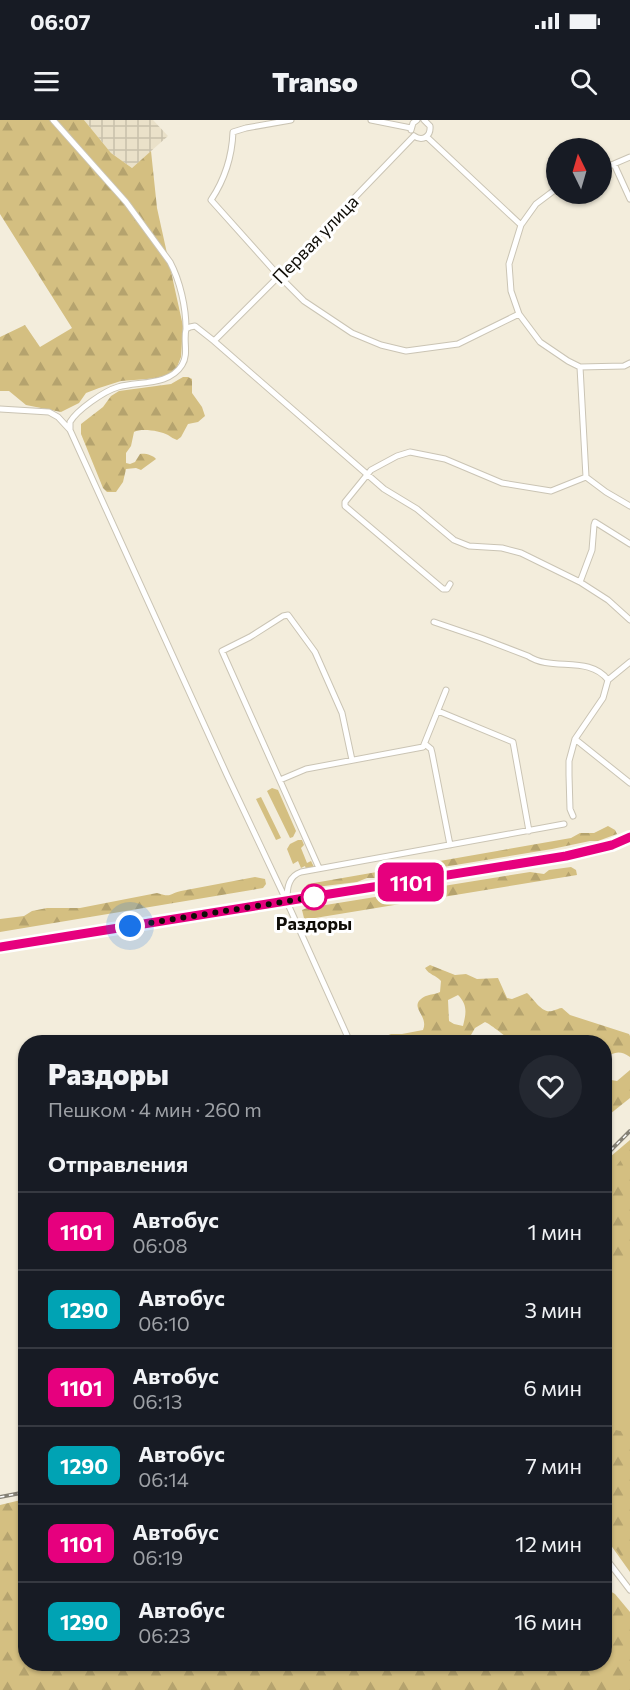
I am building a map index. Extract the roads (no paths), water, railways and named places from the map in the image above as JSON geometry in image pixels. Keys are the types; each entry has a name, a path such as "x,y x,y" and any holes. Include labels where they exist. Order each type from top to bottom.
{"main road":[{"path":"0,947 566,856 605,847 630,837"}],"street":[{"path":"53,120 126,202 170,262 175,271 186,320 185,356 183,364 173,374 167,379 111,389 76,414 70,422 70,430"},
{"path":"291,120 232,132 232,147 227,169 220,187 211,200 304,301 352,333 381,345 406,351 458,344 519,314"},
{"path":"371,120 411,128"},
{"path":"411,128 417,120"},
{"path":"411,128 414,136 421,139 427,137 430,133 430,126 424,120"},
{"name":"Первая улица","path":"214,341 414,136"},
{"path":"427,137 521,225"},
{"path":"630,157 614,164 630,199"},
{"path":"546,196 536,204 521,225 509,264 511,291 519,314 540,342 568,362 580,367 624,366 630,363"},
{"path":"186,329 195,326 366,475 388,493 417,509 454,540 469,546 502,548 521,553 580,582 608,600 630,620"},
{"path":"580,367 586,477"},
{"path":"0,409 49,412 58,417 70,430 347,1035"},
{"path":"450,584 447,589 443,589 345,506 345,502 366,475 397,456 410,452 445,459 502,483 551,491 586,477"},
{"path":"586,477 630,506"},
{"path":"580,582 592,550 595,522 630,544"},
{"path":"319,868 222,651 250,638 285,615 290,617 317,656 344,718 352,760"},
{"path":"434,622 482,638 534,660 596,669 608,680"},
{"path":"573,816 570,806 569,761 575,739 603,698 608,680 630,662"},
{"path":"280,780 306,769 419,748 425,744 446,690"},
{"path":"438,711 513,742 529,831"},
{"path":"575,739 630,783"},
{"path":"425,744 432,753 450,845"},
{"path":"287,902 288,885 291,878 301,872 564,824"},
{"path":"612,1566 630,1590"}],"railway":[{"path":"612,1149 630,1131"},
{"path":"0,1497 18,1494"}],"place":[{"name":"Раздоры","path":"314,897"}]}
